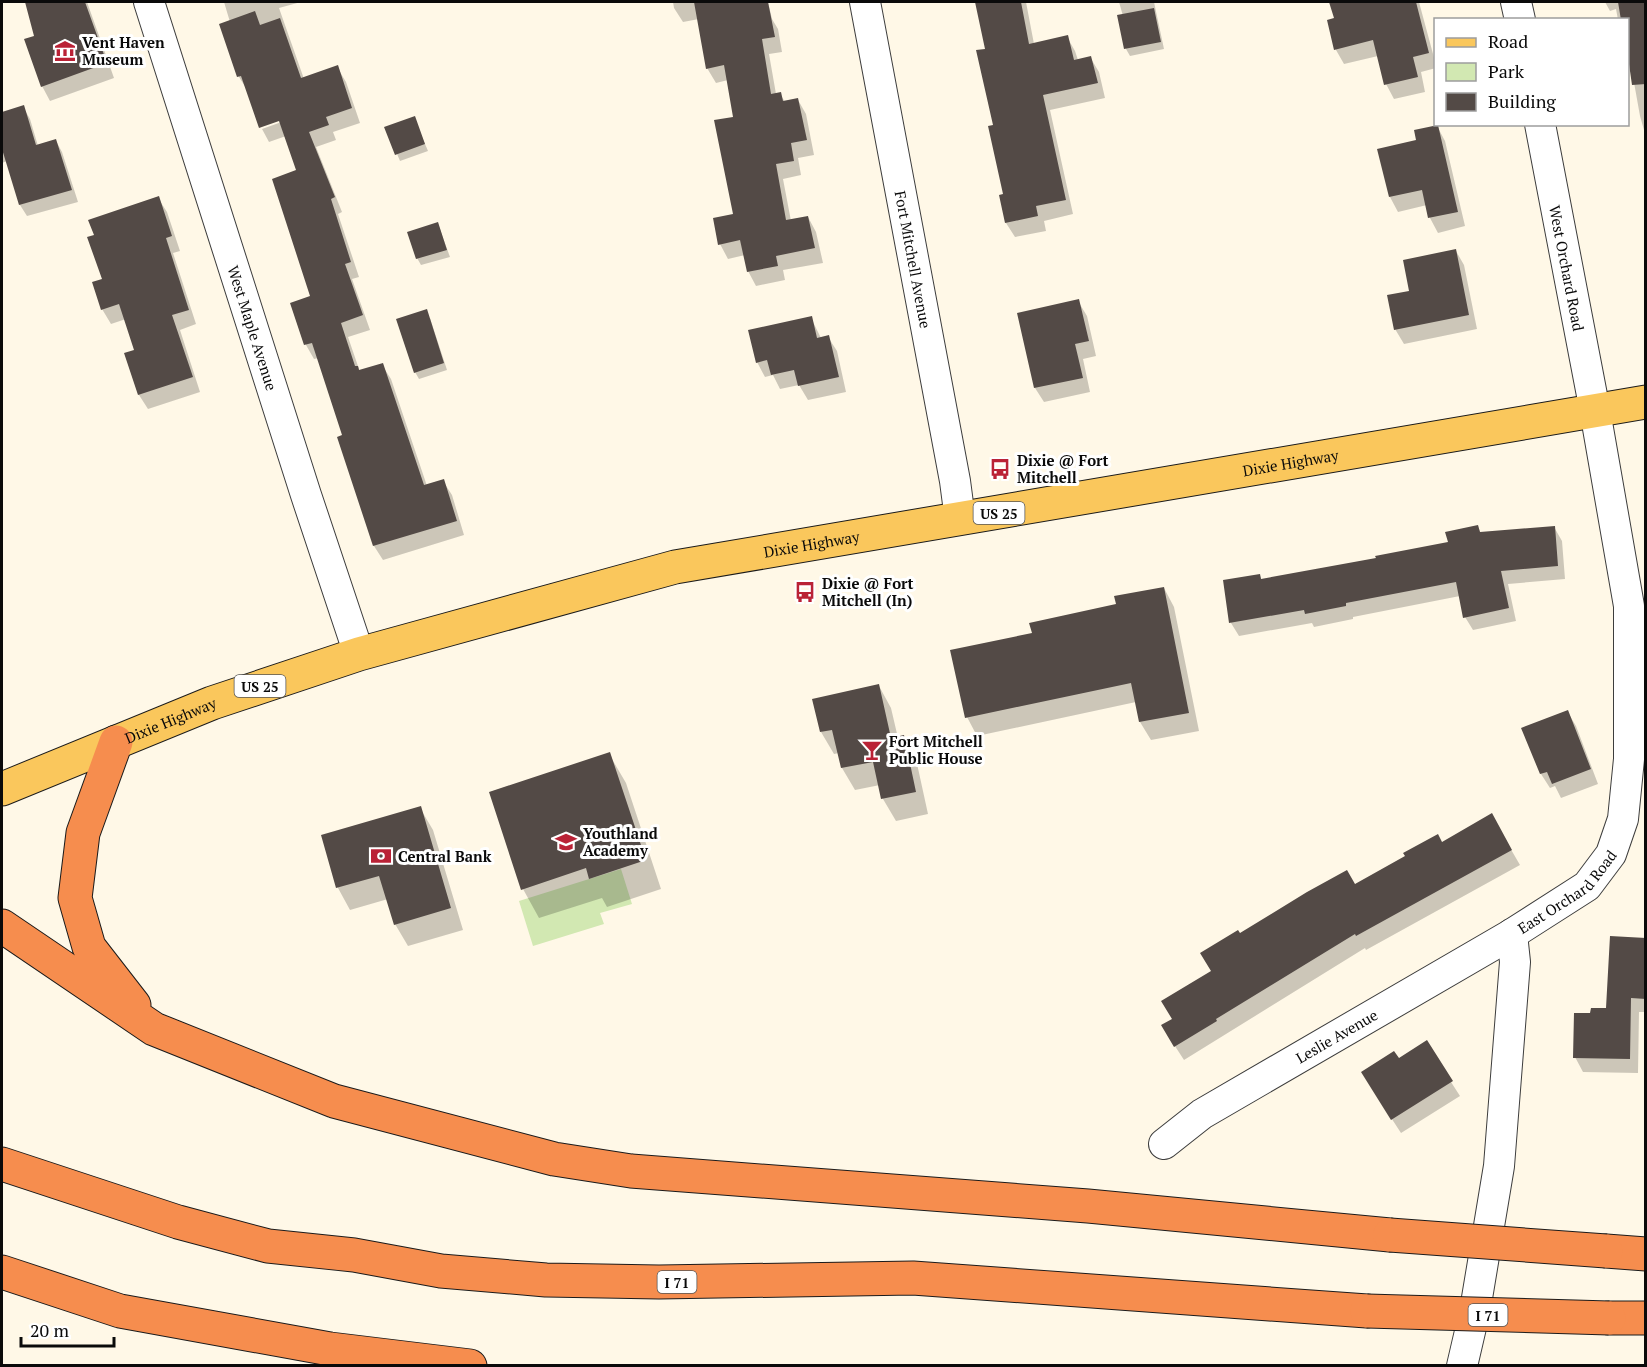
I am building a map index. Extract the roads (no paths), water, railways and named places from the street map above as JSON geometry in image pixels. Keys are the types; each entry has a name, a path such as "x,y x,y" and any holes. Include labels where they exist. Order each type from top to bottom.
{"highway":[{"path":"116,742 83,833 75,898 89,947 154,1029"},
{"path":"2,926 154,1029 334,1101 554,1159 631,1171 1088,1206 1390,1235 1646,1254"},
{"name":"I 71","path":"2,1164 167,1218 268,1246 354,1255 441,1271 546,1280 659,1282 913,1278 1367,1311 1646,1318"},
{"path":"2,1272 120,1311 330,1349 470,1365"}],"main road":[{"name":"Dixie Highway","path":"2,789 212,703 359,654 675,567 870,532 960,519 1646,402"}],"street":[{"name":"West Maple Avenue","path":"149,2 359,654"},
{"name":"Fort Mitchell Avenue","path":"865,2 953,469 960,519"},
{"path":"1516,2 1520,18"},
{"name":"West Orchard Road","path":"1540,126 1595,411"},
{"name":"East Orchard Road","path":"1462,1365 1475,1310 1499,1166 1515,962 1512,934 1587,886 1611,854 1623,819 1629,759 1629,606 1595,411"},
{"name":"Leslie Avenue","path":"1164,1144 1202,1114 1512,934"}],"place":[{"name":"Vent Haven Museum","path":"65,51"},
{"name":"Dixie @ Fort Mitchell","path":"1000,469"},
{"name":"Dixie @ Fort Mitchell (In)","path":"805,592"},
{"name":"Fort Mitchell Public House","path":"872,750"},
{"name":"Youthland Academy","path":"566,842"},
{"name":"Central Bank","path":"381,856"}]}
